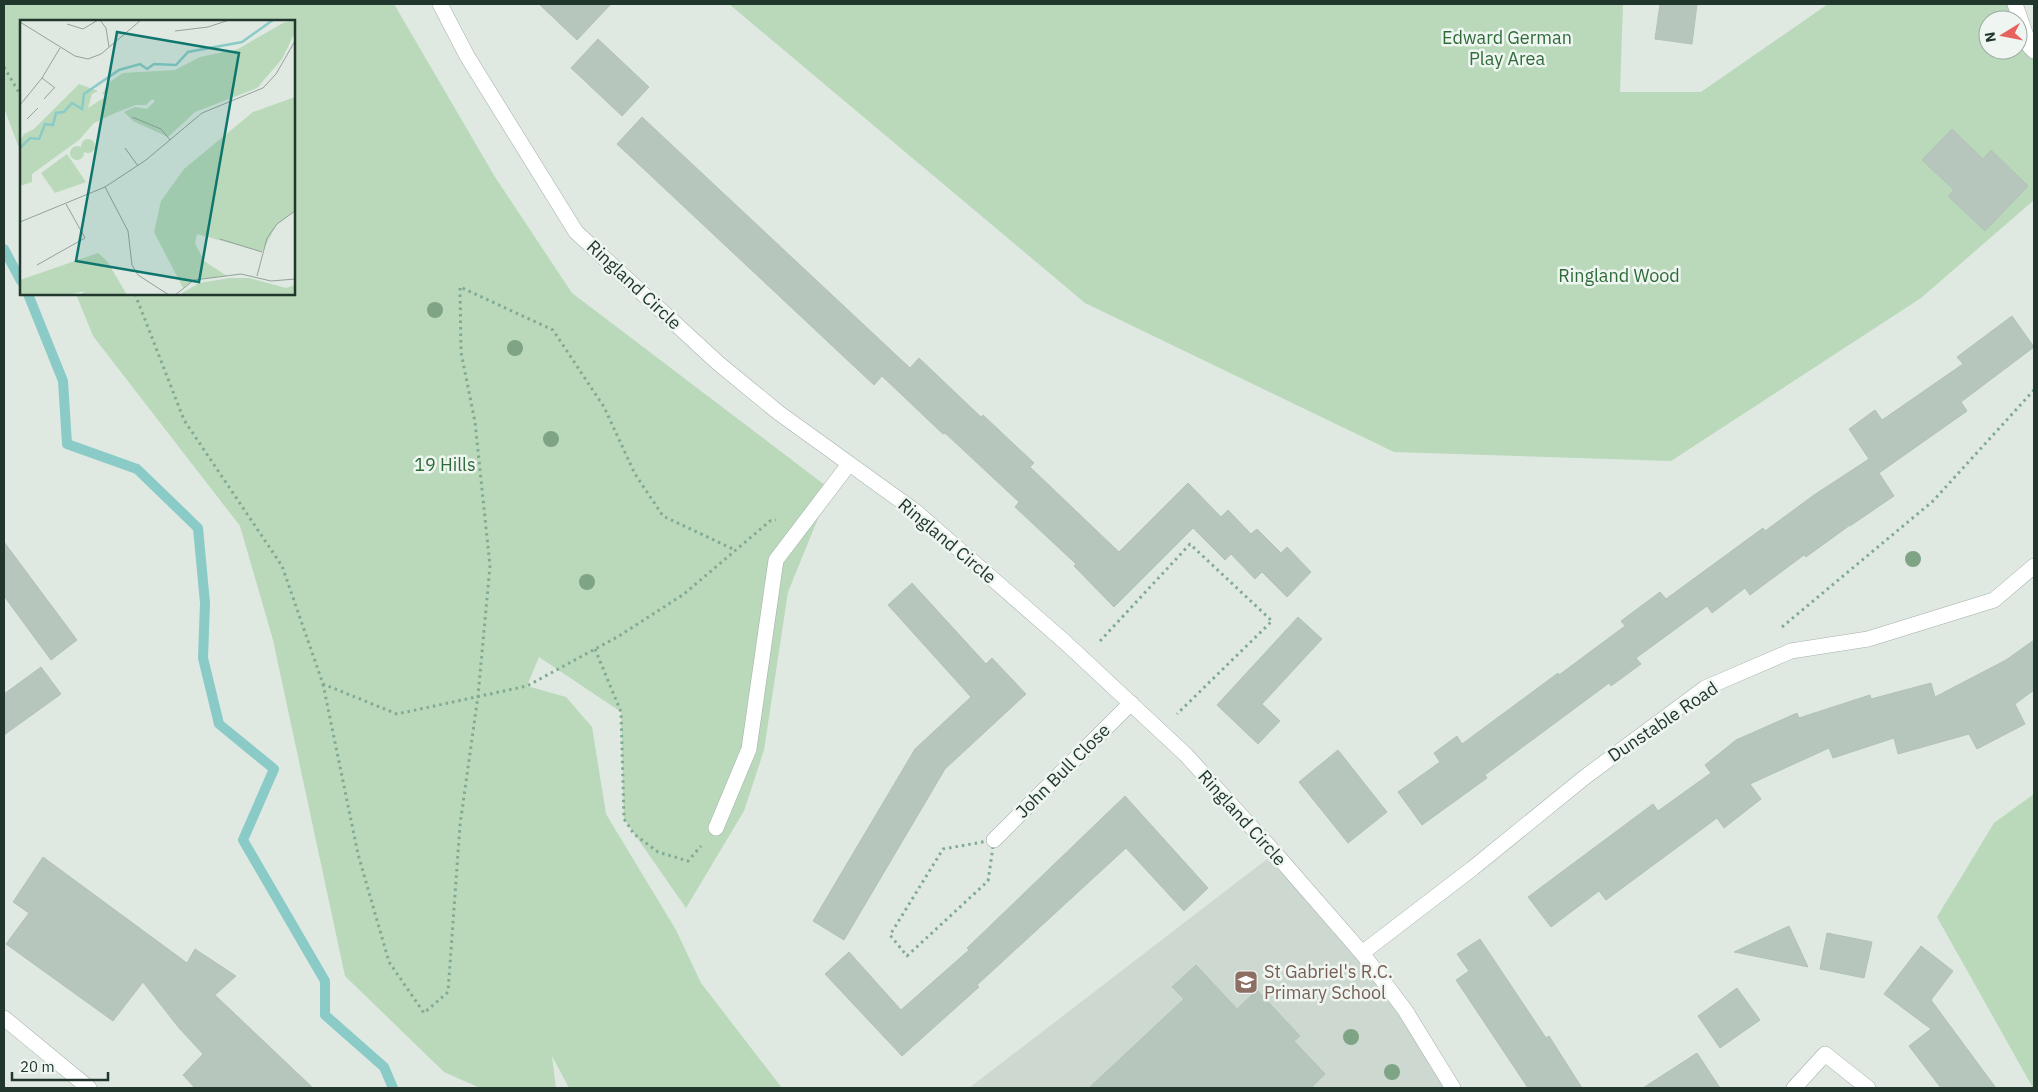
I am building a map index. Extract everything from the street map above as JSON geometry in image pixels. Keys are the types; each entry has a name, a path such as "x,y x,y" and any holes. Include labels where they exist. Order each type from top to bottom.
{"street":[{"name":"Ringland Circle","path":"440,4 467,56 576,232 718,362 779,413 915,511 1084,659 1186,755 1362,953 1405,1010 1453,1088"},
{"path":"2015,4 2030,47 2034,51"},
{"path":"716,828 749,749 776,560 849,464"},
{"name":"Dunstable Road","path":"1362,953 1473,868 1585,776 1705,688 1791,651 1868,640 1994,600 2034,566"},
{"name":"John Bull Close","path":"994,840 1131,703"},
{"path":"4,1018 89,1088"},
{"path":"1794,1088 1825,1054 1868,1088"}],"path":[{"path":"4,66 20,94"},
{"path":"135,295 184,420 282,566 323,684 358,854 389,962 424,1013 448,992 460,825 478,696 490,566 476,422 461,352 460,287 554,330 604,407 635,474 663,516 736,550"},
{"path":"1780,629 1933,501 2034,390"},
{"path":"323,684 397,714 527,686 619,636 684,594 770,521 815,509"},
{"path":"1084,659 1190,544 1272,621 1160,731"},
{"path":"595,650 621,712 624,819 634,834 658,852 688,861 716,828"},
{"path":"994,840 988,881 907,956 890,935 943,849 994,840"}],"shaded area":[{"name":"St Gabriel's R.C. Primary School","path":"1275,853 1362,953 1453,1088 969,1088"}],"green space":[{"name":"19 Hills","path":"4,4 394,4 495,177 572,293 830,489 788,592 764,750 744,811 686,908 624,819 621,712 539,657 527,686 566,697 592,727 606,814 676,930 701,983 782,1088 569,1088 552,1056 556,1088 480,1088 444,1072 345,976 273,640 240,526 93,336 76,295 295,295 295,20 20,20 20,150 4,108"},
{"name":"Ringland Wood","path":"729,4 1623,4 1620,92 1701,92 1828,4 2015,4 2017,10 1978,10 1978,60 2028,60 2028,36 2034,51 2034,200 1921,298 1671,461 1394,452 1085,303"},
{"path":"2034,794 2033,1088 1937,917 1994,823"}],"building":[{"path":"539,4 611,4 577,40"},
{"path":"1660,4 1697,4 1692,44 1655,39"},
{"path":"598,39 649,87 622,116 571,68"},
{"path":"642,117 910,368 919,358 981,417 983,415 1034,463 1030,467 1119,552 1188,483 1221,517 1228,510 1251,534 1257,529 1281,553 1287,547 1311,572 1287,597 1262,572 1255,579 1231,554 1225,560 1193,528 1114,607 1074,566 1076,564 1015,507 1019,502 945,433 943,434 882,376 874,385 617,144"},
{"path":"1952,129 1983,159 1991,150 2028,186 1985,231 1948,196 1954,190 1922,160"},
{"path":"2012,316 2034,347 1961,402 1967,411 1879,473 1894,496 1806,557 1804,555 1750,595 1745,588 1712,613 1707,606 1636,658 1641,664 1611,686 1609,683 1485,775 1487,778 1422,825 1398,792 1440,762 1434,753 1457,736 1462,744 1625,626 1621,621 1660,592 1666,599 1763,528 1765,531 1814,495 1869,459 1849,429 1875,410 1882,420 1963,364 1957,357"},
{"path":"4,542 77,640 51,660 4,596"},
{"path":"912,583 986,664 992,658 1026,694 945,769 844,940 813,921 915,749 971,697 888,605"},
{"path":"1298,617 1322,639 1262,704 1280,721 1258,744 1217,705"},
{"path":"2034,640 2034,690 2015,704 2025,724 1977,749 1969,734 1898,754 1894,738 1833,758 1829,748 1750,784 1761,799 1724,828 1717,818 1606,900 1599,891 1551,927 1528,897 1653,804 1658,811 1711,773 1705,765 1736,740 1797,713 1799,718 1870,695 1871,699 1931,683 1935,697 2006,660"},
{"path":"41,667 61,694 4,735 4,694"},
{"path":"1338,750 1387,812 1348,843 1299,782"},
{"path":"1125,796 1208,888 1184,911 1126,848 977,985 979,987 902,1056 825,974 849,952 901,1010 969,950 967,948"},
{"path":"43,857 187,963 195,949 236,976 215,995 313,1088 195,1088 183,1075 203,1054 179,1028 143,982 113,1021 6,944 29,913 13,902"},
{"path":"1789,926 1808,967 1734,952"},
{"path":"1827,933 1872,942 1864,978 1820,969"},
{"path":"1480,939 1546,1038 1549,1036 1582,1088 1528,1088 1456,980 1469,971 1457,954"},
{"path":"1921,946 1953,971 1931,1000 1996,1088 1941,1088 1909,1046 1931,1029 1884,994"},
{"path":"1196,965 1237,1009 1257,990 1300,1036 1294,1041 1325,1074 1311,1088 1089,1088 1184,999 1172,987"},
{"path":"1737,988 1760,1020 1720,1048 1698,1016"},
{"path":"1697,1053 1720,1088 1643,1088"}],"waterway":[{"path":"4,249 20,279"},
{"path":"28,295 63,381 67,444 137,469 198,528 205,603 203,658 219,724 274,769 243,840 325,981 325,1015 384,1067 393,1088"}],"place":[{"name":"St Gabriel's R.C. Primary School","path":"1246,982"}],"park label":[{"name":"Edward German Play Area","path":"1507,48"}]}
